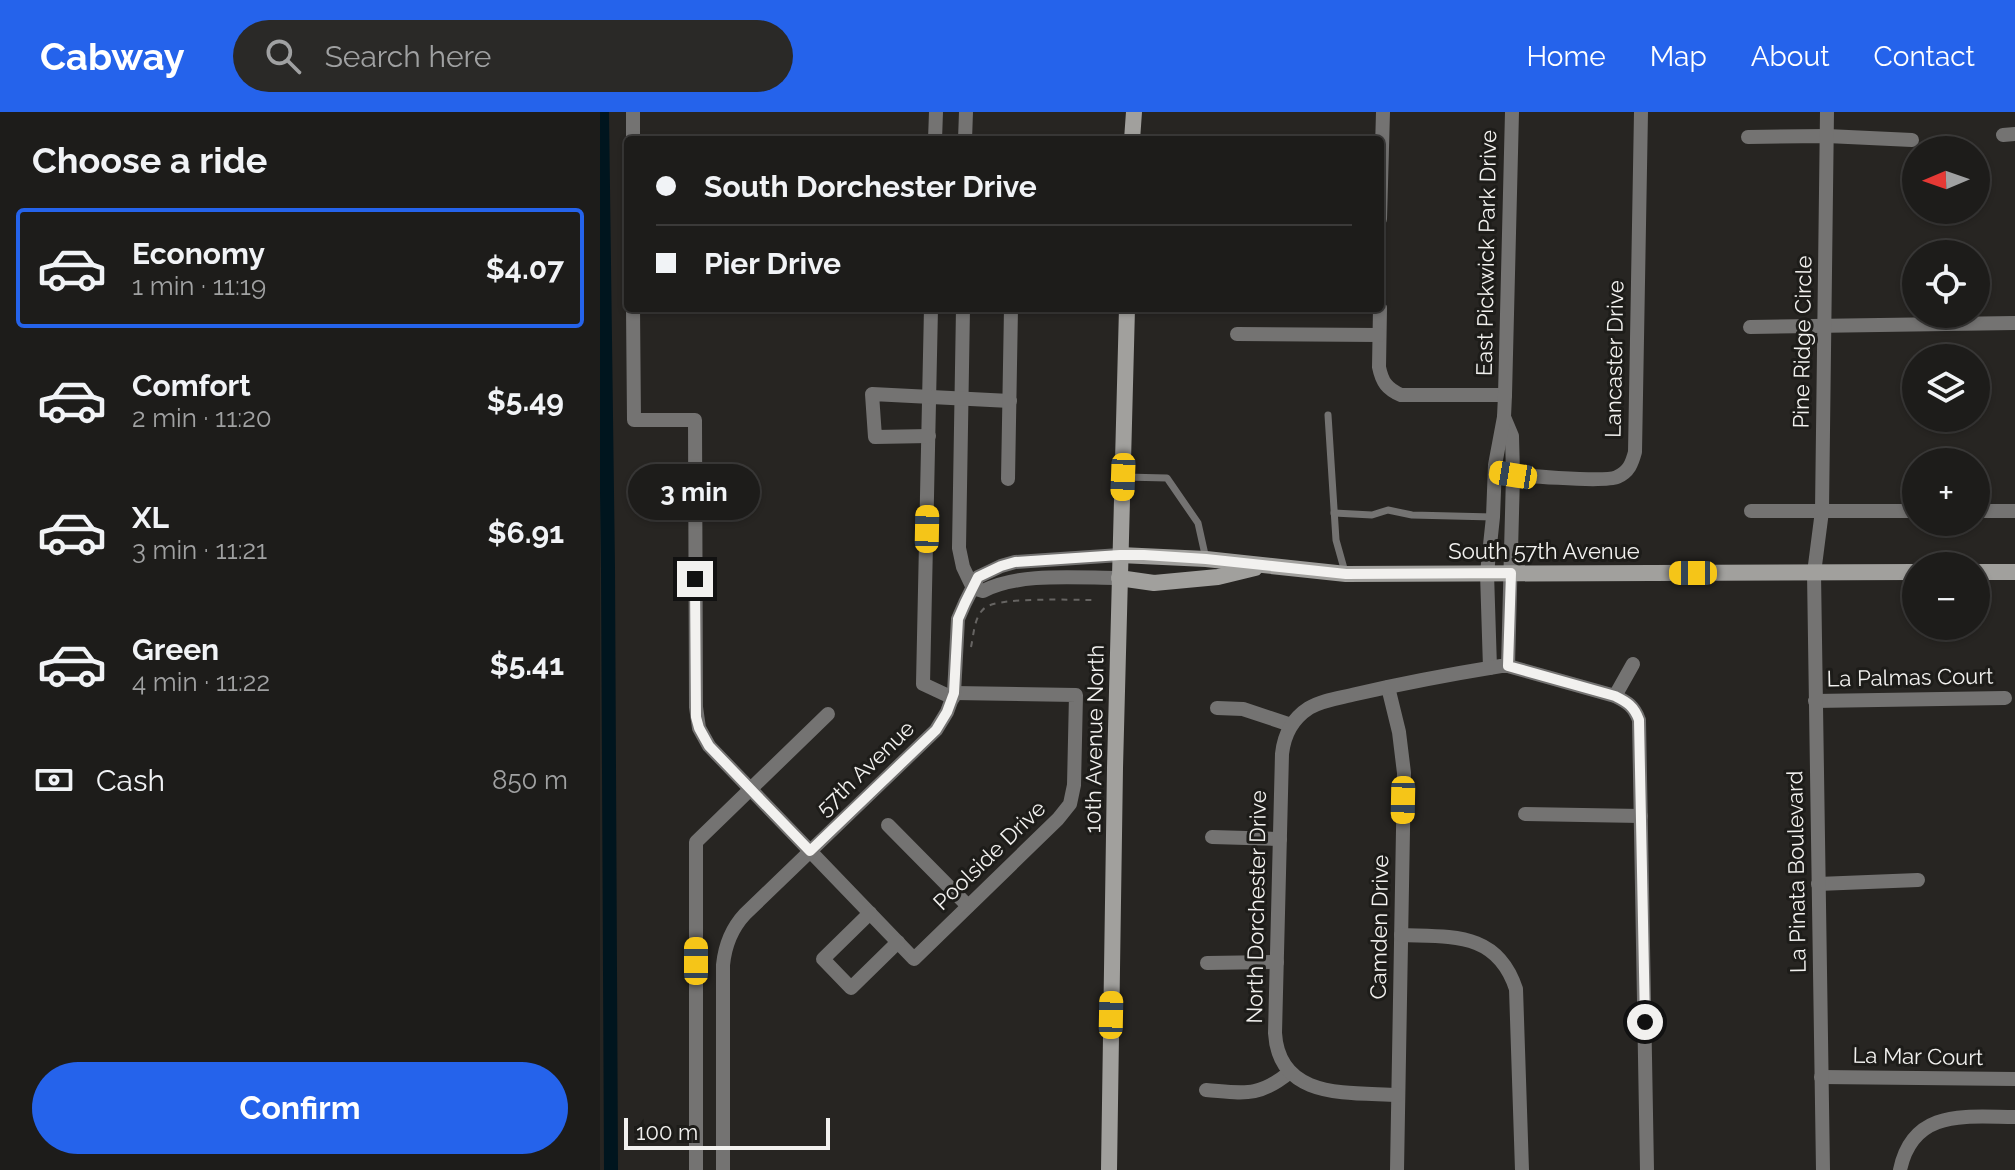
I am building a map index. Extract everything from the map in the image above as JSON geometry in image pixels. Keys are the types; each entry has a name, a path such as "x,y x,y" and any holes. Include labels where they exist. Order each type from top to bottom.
{"street":[{"path":"633,112 633,136"},
{"path":"935,136 936,112"},
{"path":"965,136 966,112"},
{"path":"1132,136 1134,112"},
{"path":"1382,136 1383,112"},
{"name":"East Pickwick Park Drive","path":"1504,417 1512,112"},
{"name":"Lancaster Drive","path":"1495,472 1611,479 1623,474 1633,462 1641,112"},
{"name":"Pine Ridge Circle","path":"1814,573 1822,511 1827,112"},
{"path":"1748,137 1902,140"},
{"path":"633,312 634,420 695,420 696,717 699,728 709,746 898,942 851,988 823,959 870,913"},
{"path":"931,312 923,684 953,696"},
{"path":"963,312 959,548 963,567 973,588"},
{"path":"1008,479 1011,312"},
{"name":"10th Avenue North","path":"1109,1170 1127,312"},
{"path":"1380,312 1381,377 1392,391 1401,395 1505,395"},
{"path":"1750,327 2015,323"},
{"path":"1237,334 1379,335"},
{"path":"929,436 875,437 872,394 1010,401"},
{"path":"1504,417 1512,436 1513,475 1508,666"},
{"path":"1490,668 1487,573 1495,472 1504,417"},
{"path":"1751,511 1902,511"},
{"path":"1990,511 2015,511"},
{"name":"South 57th Avenue","path":"1268,565 1218,577 1154,583 1119,578 1031,579 1005,581 983,591 973,588 978,577 1001,566 1031,560 1120,555 1206,559 1268,565 1346,574 1902,572"},
{"path":"1990,572 2015,572"},
{"name":"La Pinata Boulevard","path":"1814,573 1823,1170"},
{"name":"57th Avenue","path":"723,1170 723,965 726,946 738,921 936,730 953,696 958,619 973,588"},
{"path":"1615,696 1633,664"},
{"path":"1217,708 1243,709 1291,725 1299,715 1316,704 1388,687 1508,666 1615,696 1629,703 1639,720 1647,1170"},
{"name":"Camden Drive","path":"1388,687 1399,732 1404,773 1397,1170"},
{"name":"Poolside Drive","path":"898,942 914,959 1070,804 1074,785 1076,695 953,696"},
{"name":"La Palmas Court","path":"1815,701 2005,698"},
{"path":"696,1170 696,842 828,714"},
{"name":"North Dorchester Drive","path":"1290,1072 1282,1062 1276,1043 1282,754 1291,725"},
{"path":"1525,814 1641,816"},
{"path":"888,825 968,906"},
{"path":"1212,837 1280,839"},
{"path":"1818,884 1918,880"},
{"path":"1401,935 1473,941 1501,960 1513,978 1516,989 1522,1170"},
{"path":"1207,963 1277,962"},
{"path":"1206,1090 1242,1093 1262,1090 1290,1072 1317,1089 1398,1095"},
{"name":"La Mar Court","path":"1821,1077 2015,1079"},
{"path":"1900,1170 1906,1150 1913,1141 1941,1119 2015,1117"}],"lane":[{"path":"1328,415 1336,540 1346,574"},
{"path":"1123,477 1167,478 1198,523 1206,559"},
{"path":"1334,513 1372,515 1388,510 1412,515 1493,517"}],"path":[{"path":"970,658 976,620 986,607 1011,601 1092,600"}],"waterway":[{"path":"602,112 611,1170"}],"route":[{"path":"695,579 696,717 699,728 709,746 810,851 936,730 954,693 958,619 978,577 1001,566 1031,560 1144,555 1346,574 1511,573 1508,666 1615,696 1629,703 1639,720 1645,1022"}]}
